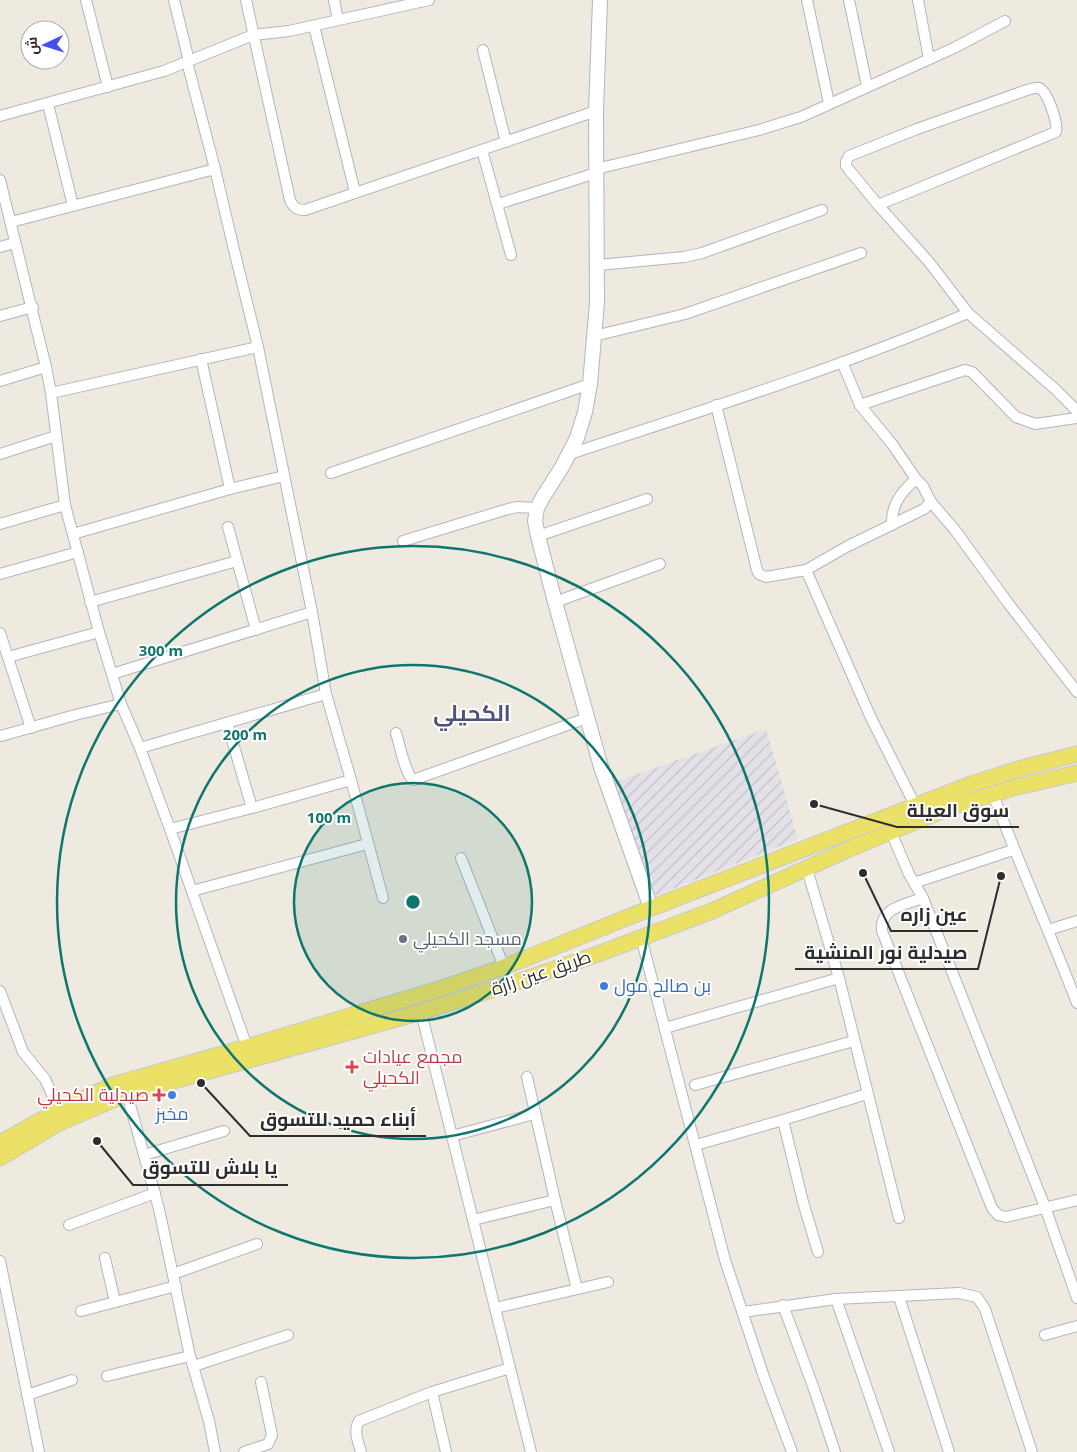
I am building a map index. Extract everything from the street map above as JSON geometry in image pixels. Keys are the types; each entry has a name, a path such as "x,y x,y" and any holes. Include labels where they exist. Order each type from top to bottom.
{"main road":[{"name":"طريق عين زارة","path":"0,1143 59,1110 113,1085 439,990 504,967 650,908 996,775 1077,754"},
{"name":"طريق عين زارة","path":"0,1158 59,1123 127,1094 421,1012 517,982 598,954 712,910 949,808 993,794 1077,773"},
{"path":"704,887 712,910"},
{"path":"588,934 598,954"}],"street":[{"path":"86,0 108,87"},
{"path":"174,0 258,347 312,612 326,694 383,898"},
{"path":"246,0 290,200 293,206 299,210 306,210 596,111"},
{"path":"334,0 338,20"},
{"path":"0,116 164,71 254,35 314,26 429,0"},
{"path":"600,0 596,111 598,265 590,384 585,412 570,454 543,496 537,508 535,521 555,602 601,767 650,908"},
{"path":"807,0 829,103"},
{"path":"849,0 867,86"},
{"path":"918,0 929,59"},
{"path":"498,204 596,171 801,117 929,59 1005,21"},
{"path":"314,26 355,192"},
{"path":"483,50 506,142"},
{"path":"878,205 1056,132 1057,125 1042,89 1037,87 1027,90 916,129 849,156 846,166 878,205 929,262 968,313 1055,389 1077,411"},
{"path":"48,104 73,206"},
{"path":"482,150 511,255"},
{"path":"11,222 215,169"},
{"path":"0,180 46,367 51,392 65,505 90,602 121,704 140,748 170,829 247,1047"},
{"path":"598,265 684,257 702,253 822,210"},
{"path":"0,247 15,243"},
{"path":"594,336 685,314 861,253"},
{"path":"0,316 32,307"},
{"path":"570,454 842,362 919,334 968,313"},
{"path":"51,392 258,347"},
{"path":"201,359 230,489"},
{"path":"842,362 860,405 892,444 923,486 931,502 955,530 1008,603 1077,692"},
{"path":"0,380 46,367"},
{"path":"860,405 965,370 972,372 1016,417 1035,424 1077,418"},
{"path":"331,473 590,384"},
{"path":"716,405 756,570 766,577 806,570 841,550 924,509 931,502"},
{"path":"0,454 56,436"},
{"path":"73,534 230,489 284,476"},
{"path":"892,525 891,514 901,492 916,479"},
{"path":"538,536 647,499"},
{"path":"0,524 65,505"},
{"path":"403,541 508,508 537,508"},
{"path":"228,527 256,630"},
{"path":"0,574 78,552"},
{"path":"90,602 237,561"},
{"path":"555,602 660,564"},
{"path":"806,570 868,711 915,805"},
{"path":"112,674 312,612"},
{"path":"8,657 99,632"},
{"path":"0,633 31,728"},
{"path":"140,748 326,694"},
{"path":"2,736 121,704"},
{"path":"396,733 412,780 587,718"},
{"path":"227,723 252,808"},
{"path":"170,829 351,780"},
{"path":"993,794 1077,1003"},
{"path":"892,832 914,883 923,898 1045,1207 1077,1298"},
{"path":"192,892 367,844"},
{"path":"914,883 1014,850"},
{"path":"460,858 504,967"},
{"path":"808,869 839,978 899,1218"},
{"path":"923,898 889,911 884,916 882,927 942,1083 995,1213 1006,1217 1077,1200"},
{"path":"1048,930 1077,921"},
{"path":"642,937 726,1260 764,1377 792,1452"},
{"path":"665,1028 839,978"},
{"path":"0,991 23,1052 45,1079 59,1110"},
{"path":"421,1012 496,1308 528,1451"},
{"path":"696,1085 854,1041"},
{"path":"527,1077 534,1114 577,1289"},
{"path":"127,1094 155,1192 192,1361 209,1422 215,1452"},
{"path":"696,1145 867,1094"},
{"path":"452,1136 534,1114"},
{"path":"783,1120 803,1202 818,1252"},
{"path":"144,1155 224,1131"},
{"path":"69,1225 155,1192"},
{"path":"473,1220 555,1200"},
{"path":"173,1274 257,1244"},
{"path":"105,1258 115,1302"},
{"path":"0,1261 38,1452"},
{"path":"496,1308 608,1282"},
{"path":"81,1311 176,1286"},
{"path":"744,1312 836,1299 959,1293 977,1297 985,1309 1032,1452"},
{"path":"899,1297 949,1452"},
{"path":"836,1299 889,1452"},
{"path":"783,1305 835,1452"},
{"path":"1045,1335 1077,1326"},
{"path":"107,1376 192,1361 288,1335"},
{"path":"361,1452 356,1434 356,1427 359,1421 432,1392 510,1368"},
{"path":"27,1395 72,1380"},
{"path":"244,1452 268,1444 272,1435 261,1382"},
{"path":"432,1392 446,1452"}],"shaded area":[{"path":"766,729 798,839 657,895 649,890 612,783"}],"place":[{"name":"سوق العيلة","path":"814,804"},
{"name":"عين زاره","path":"863,873"},
{"name":"صيدلية نور المنشية","path":"1001,876"},
{"name":"مسجد الكحيلي","path":"403,939"},
{"name":"بن صالح مول","path":"604,986"},
{"name":"مجمع عيادات الكحيلي","path":"352,1067"},
{"name":"أبناء حميد للتسوق","path":"201,1083"},
{"name":"صيدلية الكحيلي","path":"159,1095"},
{"name":"مخبز","path":"172,1095"},
{"name":"يا بلاش للتسوق","path":"97,1141"}],"district":[{"name":"الكحيلي","path":"472,713"}]}
